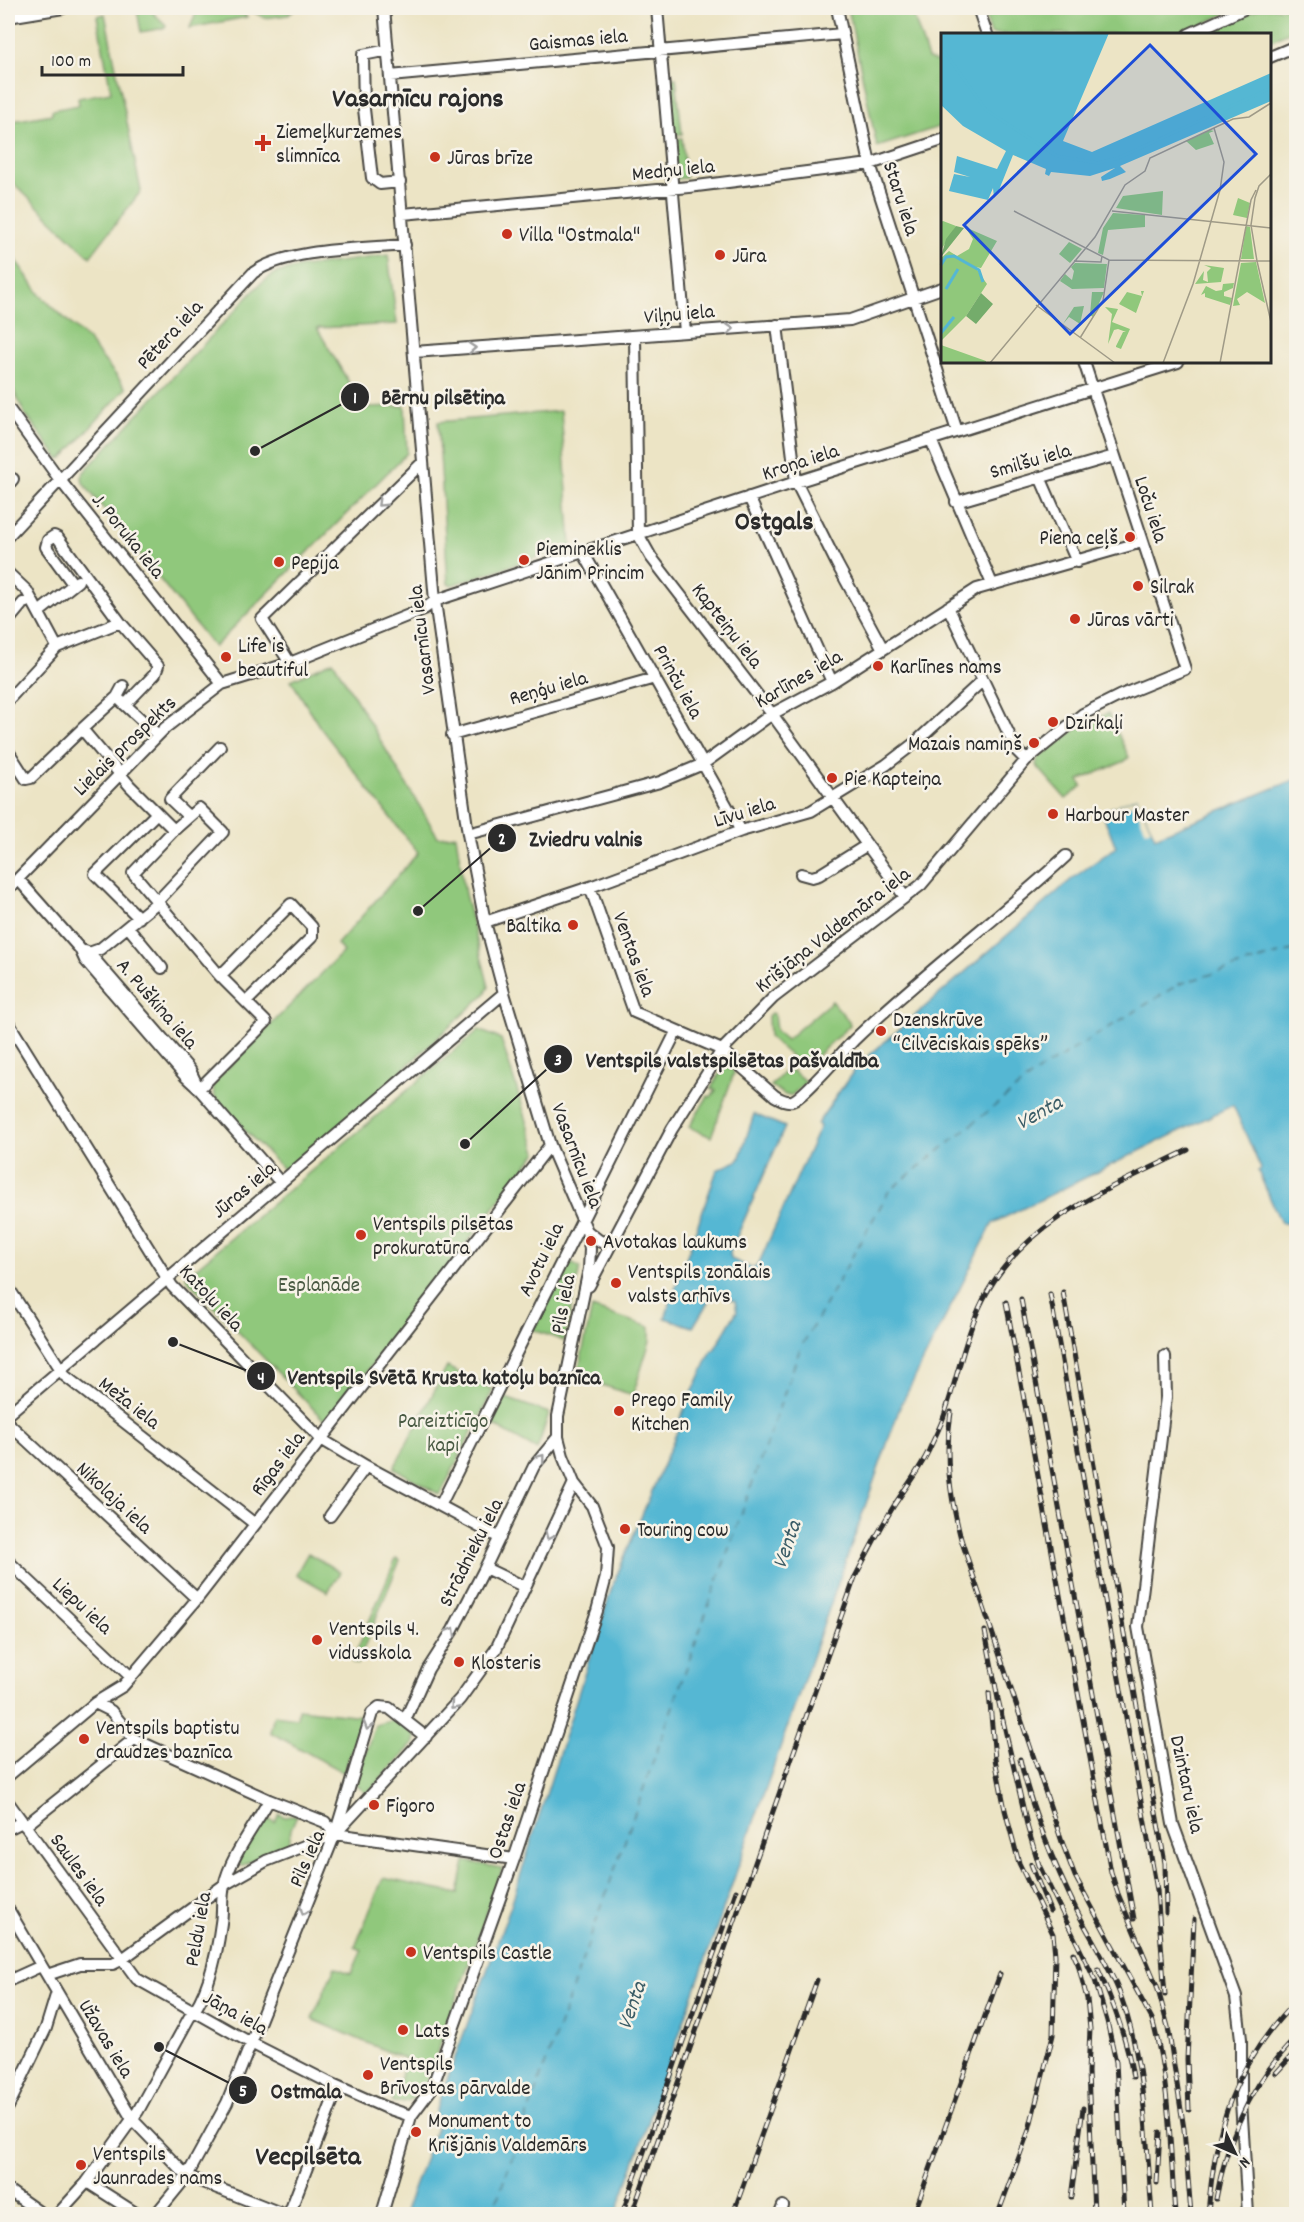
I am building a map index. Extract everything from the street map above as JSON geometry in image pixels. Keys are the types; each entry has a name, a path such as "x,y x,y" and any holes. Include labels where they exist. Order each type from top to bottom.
{"street":[{"path":"8,17 44,9 63,8"},
{"name":"Vasarnīcu iela","path":"384,8 435,601 452,735 468,834 485,922 504,993 550,1145 582,1217 590,1249"},
{"path":"657,8 685,332"},
{"name":"Staru iela","path":"837,8 870,164 957,431"},
{"path":"978,8 987,33"},
{"path":"1190,33 1246,8"},
{"name":"Gaismas iela","path":"390,76 842,34"},
{"path":"1271,56 1296,46"},
{"path":"388,50 363,55 364,109 372,178 380,184 400,182"},
{"name":"Medņu iela","path":"403,214 672,189 870,164 941,140"},
{"name":"Pētera iela","path":"8,536 253,273 264,265 294,255 405,245"},
{"name":"Viļņu iela","path":"414,352 850,320 941,288"},
{"path":"777,325 796,482 883,649"},
{"name":"Kapteiņu iela","path":"635,337 638,534 651,557 772,714 905,897"},
{"name":"Loču iela","path":"1084,363 1185,669"},
{"name":"Kroņa iela","path":"435,601 749,497 1092,387 1175,363"},
{"name":"J. Poruka iela","path":"8,408 60,480 222,684"},
{"path":"931,440 992,584"},
{"name":"Smilšu iela","path":"957,502 1114,456"},
{"path":"290,663 262,619 423,462"},
{"path":"1040,477 1077,562"},
{"path":"749,497 832,682"},
{"path":"8,751 26,779 31,778 82,729 155,674 158,666 120,622 58,538 54,536 48,540 46,547 73,584"},
{"name":"Karlīnes iela","path":"468,834 660,782 704,764 772,714 832,682 977,589 1142,542"},
{"name":"Prinču iela","path":"583,552 741,831"},
{"path":"8,573 32,600 57,647"},
{"path":"39,612 85,575"},
{"path":"8,621 23,603 32,600"},
{"name":"Lielais prospekts","path":"11,884 158,735 222,684 290,663 424,609 435,601"},
{"path":"948,607 1017,751 1026,760"},
{"path":"8,700 57,647 120,622"},
{"name":"Krišjāņa Valdemāra iela","path":"583,1297 672,1129 722,1050 772,998 927,879 1026,760 1083,714 1119,696 1185,669"},
{"name":"Reņģu iela","path":"452,735 655,678"},
{"name":"Līvu iela","path":"485,922 590,887 741,831 811,811 834,799 916,742 982,681"},
{"path":"121,701 123,686"},
{"path":"121,701 158,735"},
{"path":"82,729 120,774 174,830"},
{"path":"188,816 170,799 220,747"},
{"path":"85,951 100,949 139,918 157,902 223,832 199,808 188,816 133,873 157,902 219,976 266,1022 199,1089"},
{"path":"139,918 95,874 156,813"},
{"path":"801,874 812,877 819,875 867,845"},
{"name":"Ventas iela","path":"590,887 634,1012 722,1050 775,1096 793,1101 802,1096 832,1061 868,1026 1066,856"},
{"name":"A. Puškina iela","path":"11,884 85,951 190,1070 199,1089 281,1183"},
{"path":"219,976 291,904 312,927 312,937 246,1002"},
{"path":"128,927 162,968"},
{"name":"Jūras iela","path":"8,1414 504,993"},
{"name":"Katoļu iela","path":"8,1022 166,1279 321,1439 366,1466 441,1504 500,1538"},
{"name":"Avotu iela","path":"441,1504 676,1032"},
{"name":"Rīgas iela","path":"8,1776 95,1703 123,1686 131,1677 197,1599 550,1145"},
{"path":"587,1231 601,1242 614,1239"},
{"name":"Pils iela","path":"558,1437 558,1416 589,1269 590,1249"},
{"name":"Meža iela","path":"8,1287 65,1376 255,1524"},
{"name":"Dzintaru iela","path":"1165,1356 1166,1398 1138,1627 1173,1824 1236,1997 1241,2038 1241,2101 1248,2214"},
{"name":"Nikolaja iela","path":"8,1423 197,1599"},
{"name":"Ostas iela","path":"382,2214 411,2116 432,2088 514,1859 594,1621 606,1577 608,1547 592,1506 574,1484 558,1437"},
{"name":"Strādnieku iela","path":"405,1720 429,1669 486,1568 534,1466 558,1437"},
{"path":"330,1516 366,1466"},
{"name":"Pils iela","path":"156,2214 188,2176 227,2103 335,1834 460,1699 496,1649 574,1484"},
{"name":"Liepu iela","path":"8,1561 131,1677"},
{"path":"486,1568 525,1587"},
{"path":"111,1712 123,1686"},
{"path":"95,1703 111,1712 134,1739 269,1800 325,1822 335,1834 514,1859"},
{"path":"335,1834 372,1713 379,1707 389,1708 426,1737"},
{"path":"8,1829 23,1824 134,1739"},
{"path":"8,1981 44,1970 80,1964 113,1964 121,1960 224,1885 233,1863 269,1800"},
{"name":"Saules iela","path":"8,1802 121,1960"},
{"name":"Peldu iela","path":"57,2214 87,2182 132,2119 198,2007 212,1967 221,1925 224,1885 266,1862 335,1834"},
{"name":"Užavas iela","path":"8,1909 132,2119 188,2176"},
{"name":"Jāņa iela","path":"121,1960 137,1979 251,2043 338,2087 411,2116"},
{"path":"8,2107 46,2028 57,1992"},
{"path":"289,2214 338,2087"},
{"path":"188,2176 283,2214"},
{"path":"87,2182 137,2214"},
{"path":"8,2190 42,2214"}],"green space":[{"path":"148,8 166,25 165,28 141,32 137,10"},
{"path":"198,8 239,8 247,17 190,28"},
{"path":"247,8 296,8 287,15 264,18"},
{"path":"848,8 911,8 928,59 941,64 941,126 877,147"},
{"path":"983,8 1239,8 1182,33 991,33"},
{"path":"1260,8 1296,8 1296,28 1271,40 1271,33 1205,33"},
{"path":"105,14 141,191 90,257 10,180 8,122 52,114 52,110 79,105 78,98 111,92 97,16"},
{"path":"676,78 682,134 672,135 666,79"},
{"path":"682,138 686,178 676,179 672,139"},
{"path":"8,249 40,295 88,340 126,388 63,458 59,459 25,414 8,378"},
{"path":"388,255 397,324 317,328 363,407 405,406 407,453 214,647 83,483 84,472 261,283 276,273 296,268"},
{"path":"561,411 571,546 452,585 448,584 438,422"},
{"path":"333,661 438,837 456,835 465,894 489,987 485,994 332,1135 283,1173 283,1169 216,1101 212,1084 343,952 337,944 418,853 319,726 291,680"},
{"path":"1108,713 1129,757 1125,761 1079,780 1082,786 1066,799 1036,765 1038,758 1080,726"},
{"path":"832,1001 850,1025 806,1066 795,1060 769,1037 768,1016 771,1013 774,1014 776,1031 786,1040"},
{"name":"Esplanāde","path":"479,1030 501,1039 537,1152 327,1423 185,1277"},
{"path":"725,1065 734,1073 711,1137 689,1127 708,1096 711,1097 716,1090 711,1088"},
{"path":"785,1071 793,1071 806,1082 792,1095 785,1095 771,1086"},
{"path":"564,1259 580,1268 564,1341 531,1329"},
{"path":"592,1308 650,1327 650,1341 633,1395 577,1377"},
{"name":"Pareizticīgo kapi","path":"447,1367 493,1390 440,1495 394,1468"},
{"path":"500,1396 549,1413 537,1450 488,1422"},
{"path":"308,1553 340,1572 328,1592 296,1574"},
{"path":"396,1558 400,1560 357,1664 352,1662"},
{"path":"298,1709 363,1716 344,1773 270,1732 274,1715 297,1718"},
{"path":"397,1719 415,1735 414,1743 367,1794 355,1784 375,1725"},
{"path":"279,1814 285,1817 297,1815 291,1829 289,1844 241,1866 237,1860 267,1819 275,1822"},
{"path":"465,1861 502,1868 501,1873 426,2084 412,2099 391,2102 407,2060 312,2019 335,1967 351,1974 362,1950 355,1947 383,1878 458,1894"}],"water":[{"name":"Venta","path":"1296,779 1296,1224 1281,1223 1258,1171 1261,1169 1233,1105 993,1223 900,1407 616,2214 404,2214 437,2125 435,2112 511,1905 613,1584 681,1422 679,1421 712,1350 737,1311 735,1301 719,1294 711,1297 693,1327 665,1318 717,1170 739,1160 754,1114 785,1127 730,1252 731,1259 751,1268 758,1265 820,1126 817,1124 857,1066 1073,878 1116,847 1102,812 1137,797 1155,837"}],"pier":[{"path":"1137,797 1151,829 1146,831 1134,804 1110,813 1109,809"}],"ferry route":[{"path":"492,2214 800,1349 889,1191 1037,1072 1179,984 1296,949"}],"railway":[{"path":"632,2214 855,1577 884,1522 929,1450 943,1418 966,1342 983,1300 1000,1272 1021,1248 1046,1227 1101,1193 1188,1150"},
{"path":"1063,1292 1165,1863 1166,1913"},
{"path":"1050,1294 1157,1890 1165,1995"},
{"path":"1021,1299 1134,1919"},
{"path":"1006,1302 1111,1872 1157,1986 1168,2027 1184,2129 1191,2214"},
{"path":"951,1412 948,1444 949,1476 961,1539 1075,1876 1152,2019 1166,2091 1175,2214"},
{"path":"985,1631 998,1699 1028,1829 1039,1865 1095,1980 1107,2021 1116,2062 1124,2214"},
{"path":"989,1693 995,1759 1005,1810 1019,1863 1053,1934 1055,1955 1053,2035 1029,2130 998,2214"},
{"path":"1020,1759 1037,1819 1052,1857 1078,1913 1116,1984 1129,2021 1144,2103 1152,2214"},
{"path":"1031,1864 1050,1911"},
{"path":"622,2214 736,1891"},
{"path":"1189,2110 1187,2059 1194,1919"},
{"path":"1073,1953 1087,1999 1090,2029 1088,2072 1094,2214"},
{"path":"1098,1969 1119,2022 1133,2077"},
{"path":"914,2214 1000,1974"},
{"path":"733,2214 817,1980"},
{"path":"1208,2214 1216,2153 1231,2099 1257,2049 1274,2025 1296,2001"},
{"path":"1216,2199 1227,2155 1244,2112 1266,2073 1296,2038"},
{"path":"1276,2073 1296,2051"},
{"path":"1071,2197 1083,2108"},
{"path":"1157,2183 1160,2132"}],"place":[{"name":"Ziemeļkurzemes slimnīca","path":"263,143"},
{"name":"Jūras brīze","path":"435,157"},
{"name":"Villa \"Ostmala\"","path":"507,234"},
{"name":"Jūra","path":"720,255"},
{"name":"Bērnu pilsētiņa","path":"255,451"},
{"name":"Piena ceļš","path":"1130,537"},
{"name":"Piemineklis Jānim Princim","path":"524,560"},
{"name":"Pepija","path":"279,562"},
{"name":"Silrak","path":"1138,586"},
{"name":"Jūras vārti","path":"1075,619"},
{"name":"Life is beautiful","path":"226,657"},
{"name":"Karlīnes nams","path":"878,666"},
{"name":"Dzirkaļi","path":"1053,722"},
{"name":"Mazais namiņš","path":"1034,743"},
{"name":"Pie Kapteiņa","path":"832,778"},
{"name":"Harbour Master","path":"1053,814"},
{"name":"Zviedru valnis","path":"418,911"},
{"name":"Baltika","path":"573,925"},
{"name":"Dzenskrūve “Cilvēciskais spēks”","path":"881,1031"},
{"name":"Ventspils valstspilsētas pašvaldība","path":"465,1144"},
{"name":"Ventspils pilsētas prokuratūra","path":"361,1235"},
{"name":"Avotakas laukums","path":"591,1241"},
{"name":"Ventspils zonālais valsts arhīvs","path":"616,1283"},
{"name":"Ventspils Svētā Krusta katoļu baznīca","path":"173,1342"},
{"name":"Prego Family Kitchen","path":"619,1411"},
{"name":"Touring cow","path":"625,1529"},
{"name":"Ventspils 4. vidusskola","path":"317,1640"},
{"name":"Klosteris","path":"459,1662"},
{"name":"Ventspils baptistu draudzes baznīca","path":"84,1739"},
{"name":"Figoro","path":"374,1805"},
{"name":"Ventspils Castle","path":"411,1952"},
{"name":"Lats","path":"403,2030"},
{"name":"Ostmala","path":"159,2047"},
{"name":"Ventspils Brīvostas pārvalde","path":"368,2075"},
{"name":"Monument to Krišjānis Valdemārs","path":"416,2132"},
{"name":"Ventspils Jaunrades nams","path":"81,2165"}],"district":[{"name":"Vasarnīcu rajons","path":"418,97"},
{"name":"Ostgals","path":"774,520"},
{"name":"Vecpilsēta","path":"308,2155"}]}
